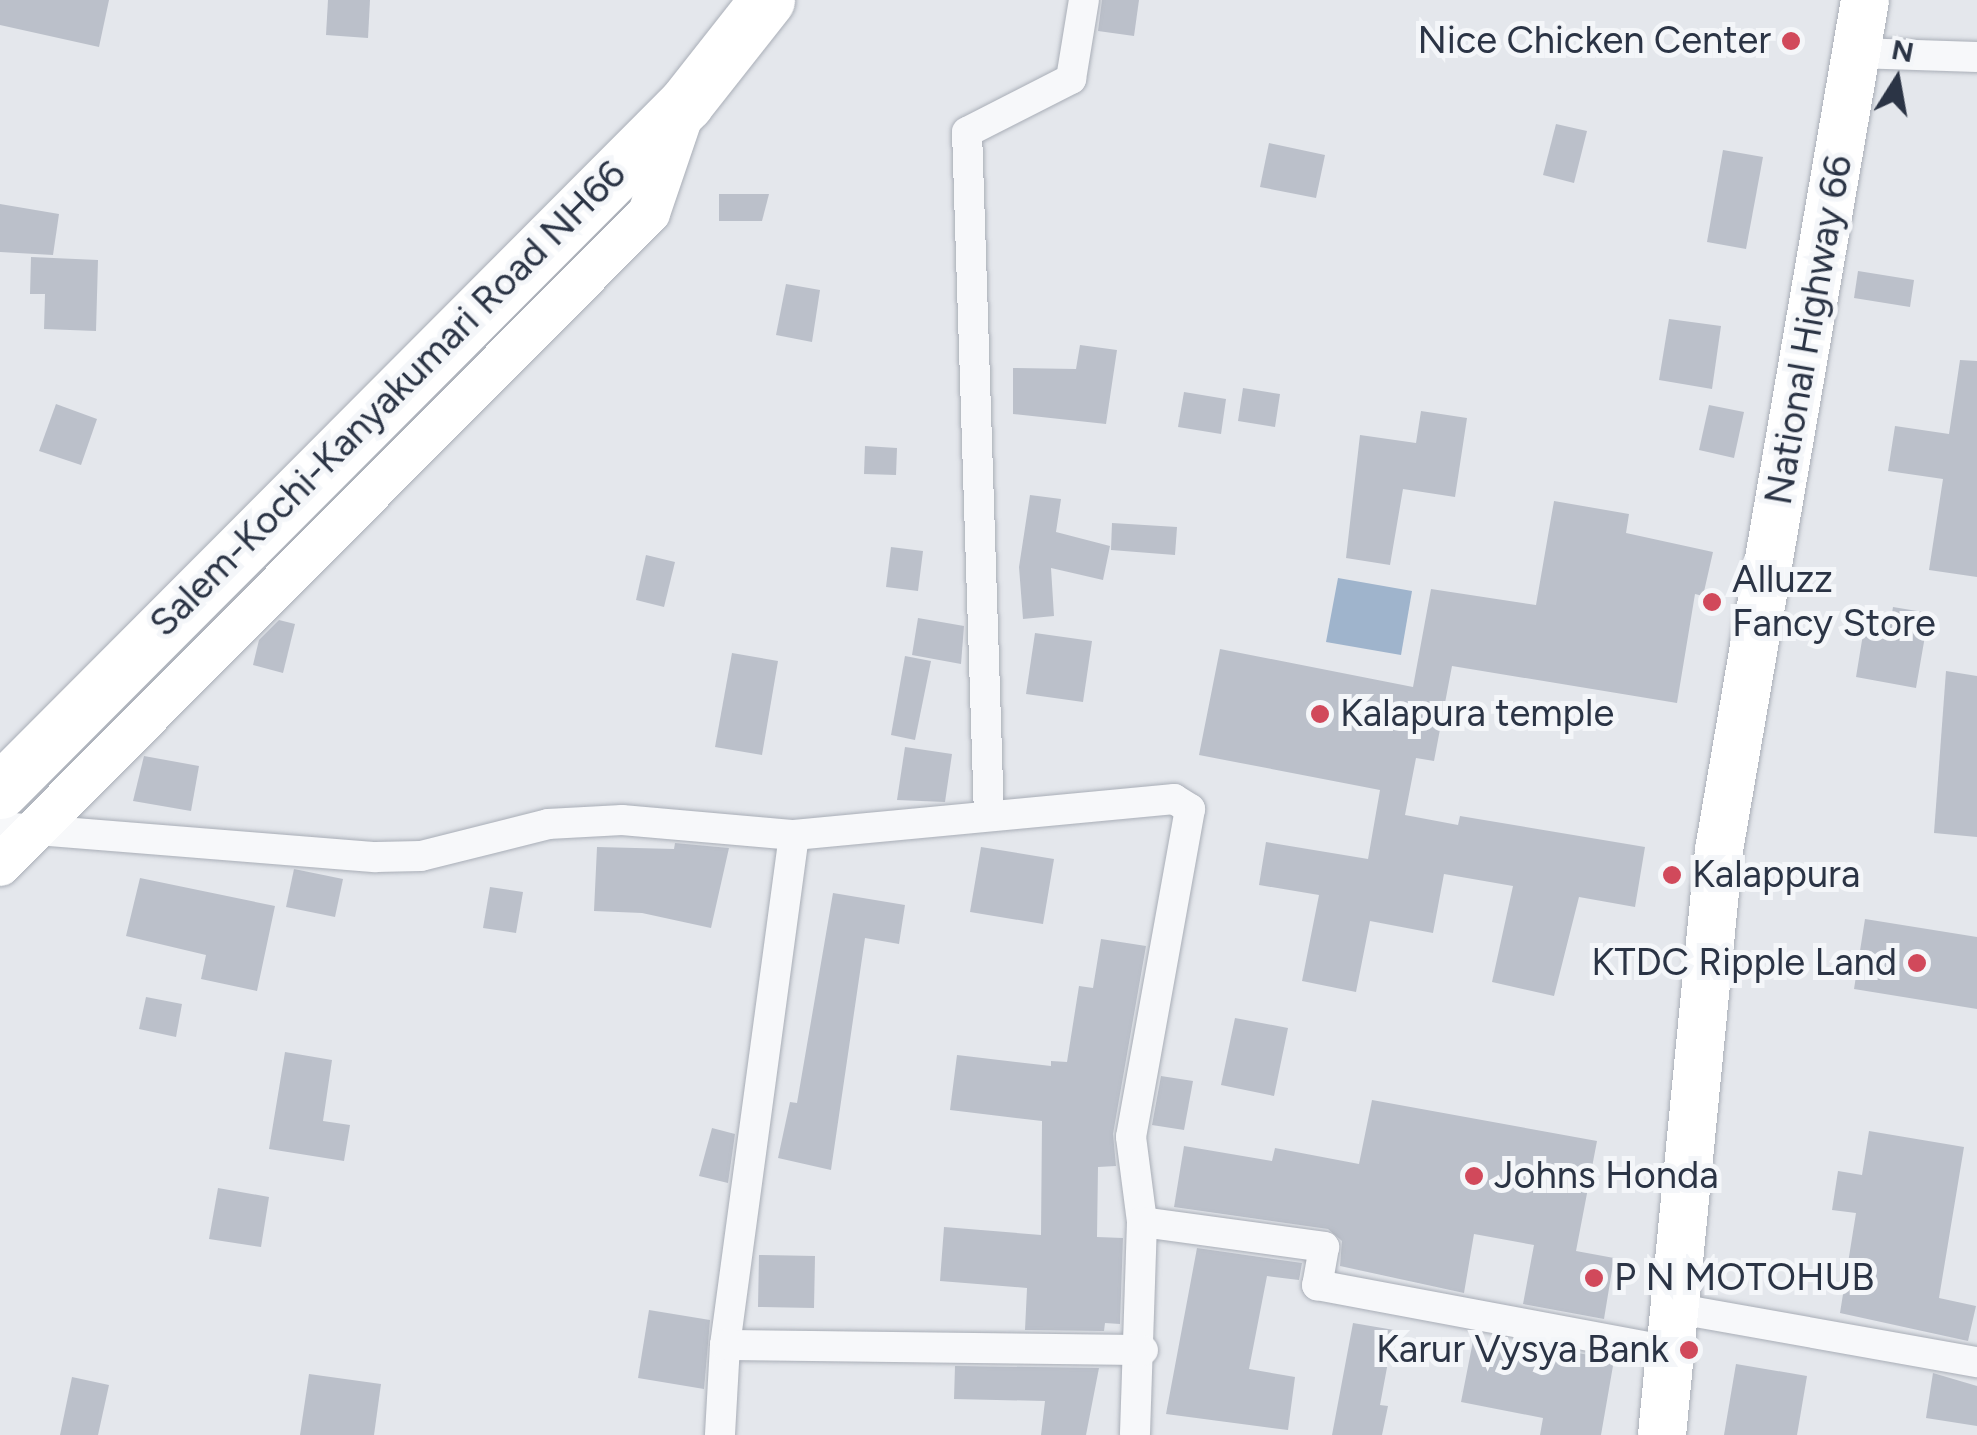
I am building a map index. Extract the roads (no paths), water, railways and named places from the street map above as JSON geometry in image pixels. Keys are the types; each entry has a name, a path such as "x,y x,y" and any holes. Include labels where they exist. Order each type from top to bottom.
{"highway":[{"name":"Salem-Kochi-Kanyakumari Road NH66","path":"12,816 686,103 766,0"}],"main road":[{"name":"National Highway 66","path":"1662,1435 1719,850 1865,0"}],"street":[{"path":"989,816 967,132 1071,80 1084,0"},
{"path":"1856,53 1977,57"},
{"path":"0,866 12,816 376,857 421,856 548,824 622,820 794,834 1174,798 1190,809 1131,1136 1142,1222 1143,1350 1135,1435"},
{"path":"720,1435 725,1345 794,834"},
{"path":"1142,1222 1324,1247 1318,1285 1977,1362"},
{"path":"725,1345 1143,1350"}],"water":[{"path":"1338,578 1412,591 1401,655 1326,642"}],"place":[{"name":"Nice Chicken Center","path":"1791,41"},
{"name":"Alluzz Fancy Store","path":"1712,602"},
{"name":"Kalapura temple","path":"1320,714"},
{"name":"Kalappura","path":"1672,875"},
{"name":"KTDC Ripple Land","path":"1917,963"},
{"name":"Johns Honda","path":"1474,1176"},
{"name":"P N MOTOHUB","path":"1594,1278"},
{"name":"Karur Vysya Bank","path":"1689,1350"}]}
